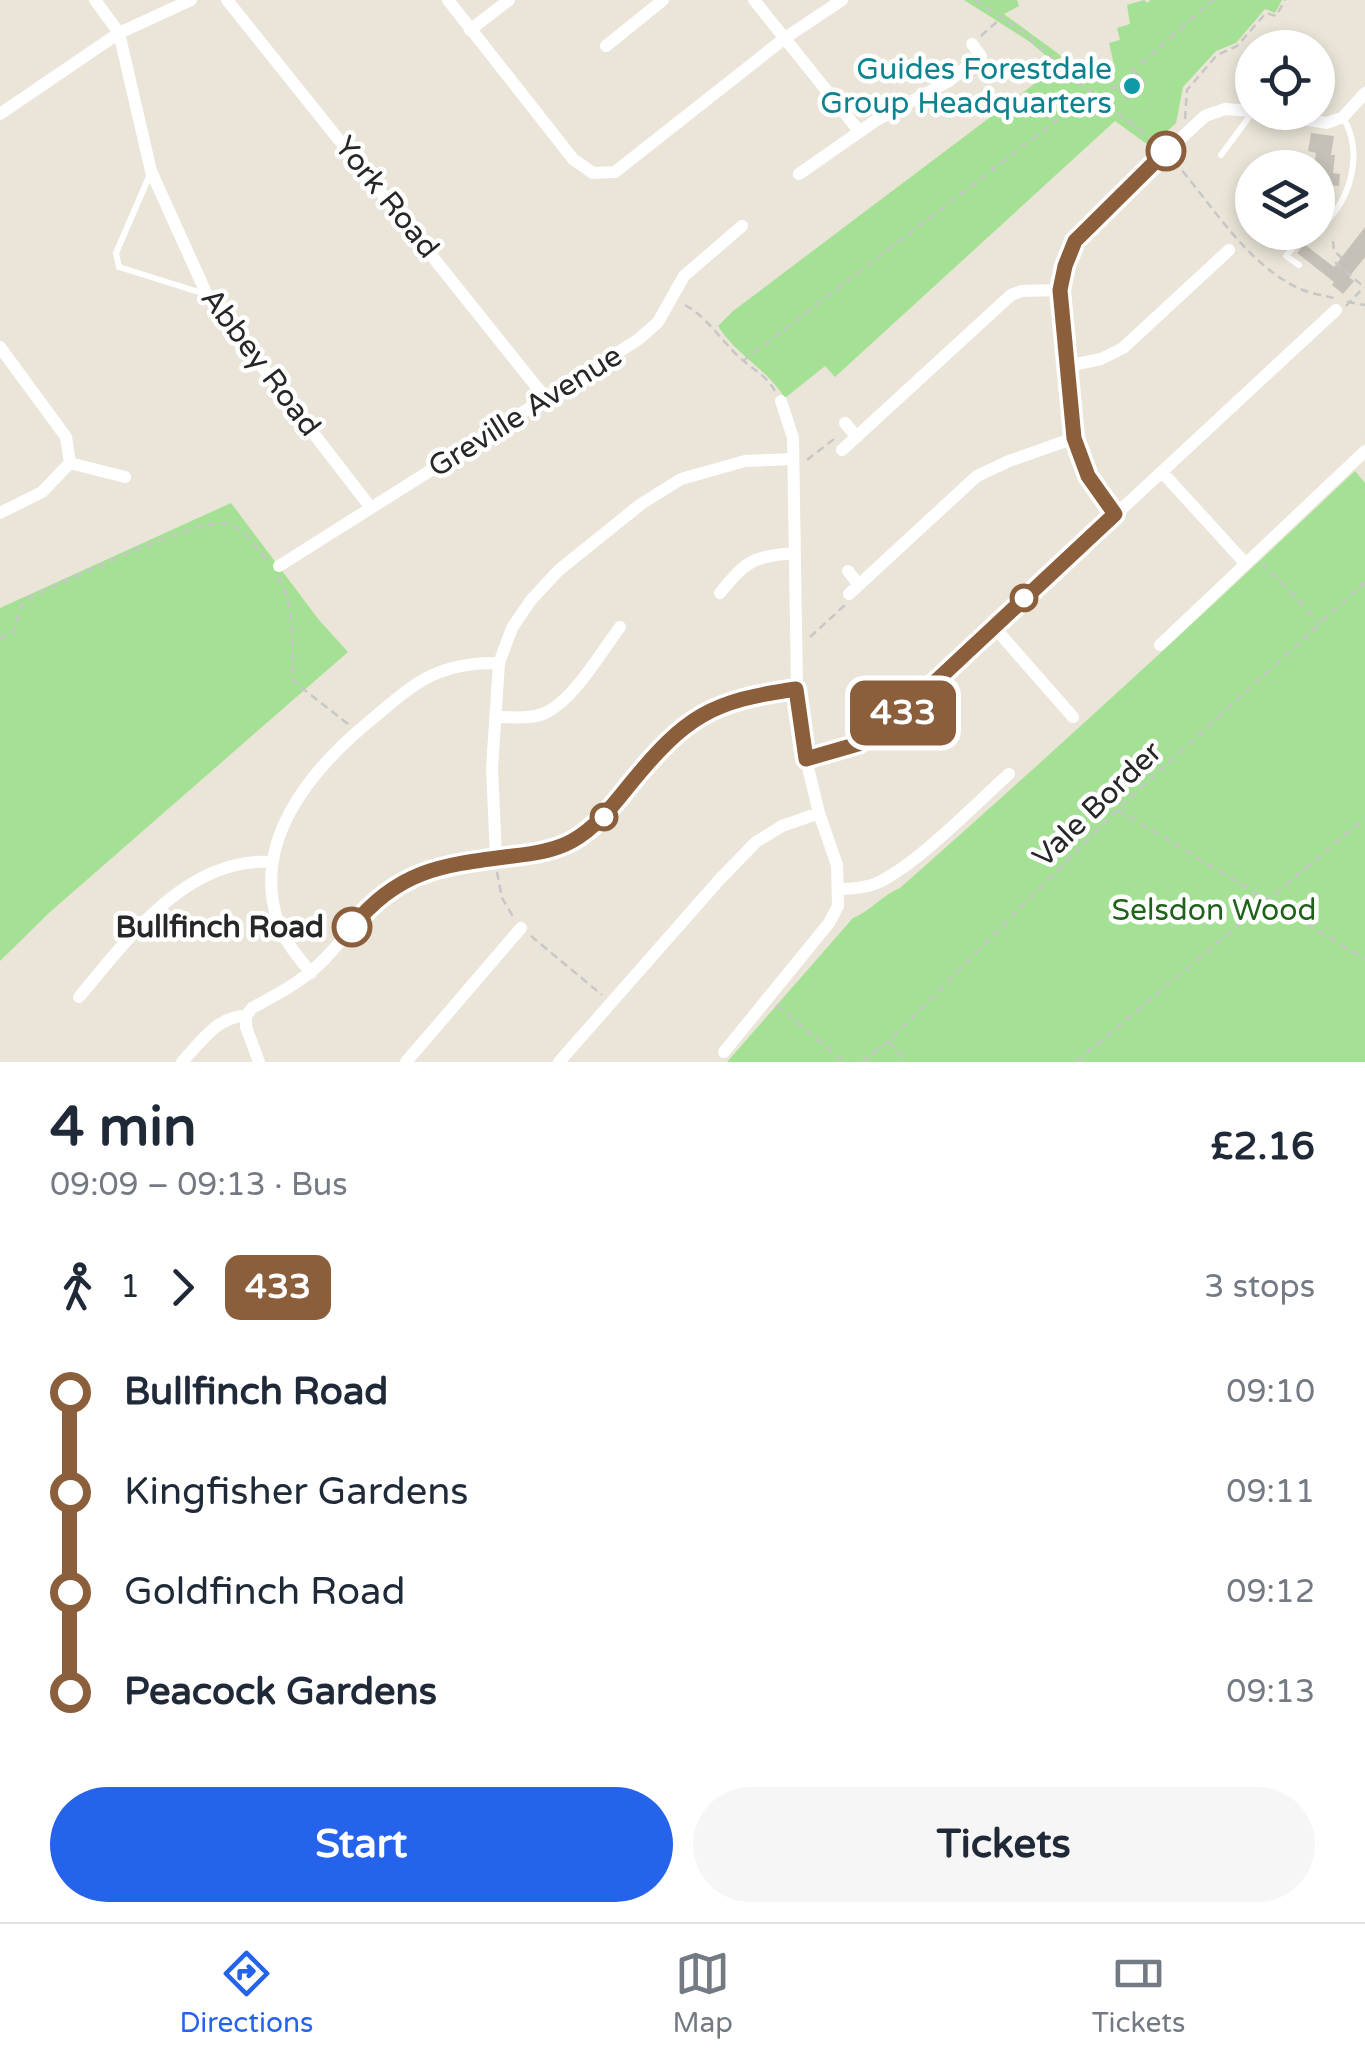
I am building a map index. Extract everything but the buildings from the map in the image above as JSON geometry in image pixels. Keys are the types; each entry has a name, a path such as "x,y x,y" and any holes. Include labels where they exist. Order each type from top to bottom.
{"street":[{"path":"94,0 119,33"},
{"path":"0,114 119,33 191,0"},
{"name":"York Road","path":"227,0 544,396"},
{"path":"448,0 573,159 593,173 616,172 784,38 842,0"},
{"path":"470,30 509,0"},
{"path":"606,46 663,0"},
{"path":"754,0 860,131"},
{"name":"Abbey Road","path":"119,33 151,171 207,295 371,508"},
{"path":"799,174 860,131 949,81 981,56 972,44"},
{"path":"1335,119 1343,117 1365,92"},
{"path":"1115,514 1088,476 1074,438 1060,290 1065,266 1075,241 1189,130 1215,111 1235,112"},
{"name":"Greville Avenue","path":"279,566 544,396 639,340 658,322 684,276 742,226"},
{"path":"1067,366 1102,359 1123,348 1229,250"},
{"path":"842,450 1011,295 1060,290"},
{"path":"806,759 858,744 888,726 1336,310"},
{"path":"0,347 66,438 70,463"},
{"path":"724,1052 829,924 838,906 840,888 806,759 796,689 793,466 781,401"},
{"path":"845,422 857,437"},
{"path":"848,571 854,589 977,476 1074,438"},
{"path":"1160,645 1365,452"},
{"path":"496,858 492,768 499,663 512,628 531,600 559,570 641,504 680,479 745,461 793,466"},
{"path":"70,463 125,477"},
{"path":"0,513 42,492 70,463"},
{"path":"1162,472 1249,559"},
{"path":"722,584 744,564 764,555 795,553"},
{"path":"994,626 1073,717"},
{"path":"495,717 534,716 550,711 568,695 620,627"},
{"path":"311,972 278,922 272,889 272,862 299,794 357,732 408,689 450,666 499,663"},
{"path":"259,1062 246,1027 246,1016 252,1008 311,972 367,908 394,886 425,870 540,852 572,842 604,817 664,744 704,713 743,697 796,689"},
{"path":"840,888 876,884 901,869 1009,774"},
{"path":"559,1062 756,842 782,826 819,813"},
{"path":"79,997 152,911 228,865 248,860 272,862"},
{"path":"406,1062 518,938"},
{"path":"182,1062 216,1025 246,1016"},
{"path":"570,1050 584,1062"}],"lane":[{"path":"1335,208 1344,198 1354,170 1354,135 1343,117"},
{"path":"1221,155 1239,130"},
{"path":"151,171 116,253 119,267 207,295"},
{"path":"1291,250 1286,256 1299,265"}],"path":[{"path":"1100,99 1213,0"},
{"path":"1189,130 1184,118 1187,90 1217,55 1237,46 1266,13 1280,13 1286,0"},
{"path":"972,44 1002,17"},
{"path":"743,361 1092,93"},
{"path":"1334,250 1341,256 1336,263 1365,286 1348,306 1336,310"},
{"path":"673,298 699,313 743,361 768,378 781,401"},
{"path":"793,466 834,439 842,450"},
{"path":"0,638 14,632 22,605 30,597 194,527 228,524 244,532 285,589 291,615 294,681 357,732"},
{"path":"1249,559 1321,623"},
{"name":"Vale Border","path":"862,1062 889,1040 1117,810 1365,582"},
{"path":"794,642 810,637 852,599 854,589"},
{"path":"1117,810 1365,959"},
{"path":"1076,1062 1365,818"},
{"path":"496,858 502,898 518,938 610,1002"},
{"path":"768,998 844,1062"},
{"path":"889,1040 906,1062"}],"green space":[{"path":"964,0 1017,0 1019,6 1004,14 1075,66 1115,69 1109,43 1120,40 1117,28 1130,24 1127,5 1144,0 1282,0 1275,13 1265,9 1247,30 1235,30 1235,43 1216,51 1183,87 1176,123 1151,147 1115,121 835,377 825,366 785,398 718,326 1058,66 1030,42"},
{"name":"Selsdon Wood","path":"1355,471 1365,483 1365,1062 727,1062 853,918 900,888 958,837"},
{"path":"231,503 319,620 348,652 50,912 0,961 0,608"}],"bus line":[{"name":"433","path":"352,927 367,908 394,886 425,870 540,852 572,842 604,817 664,744 704,713 743,697 796,689 806,759 858,744 888,726 1115,514 1088,476 1074,438 1060,290 1075,241 1166,151"}],"place":[{"name":"Guides Forestdale Group Headquarters","path":"1132,86"},
{"name":"Bullfinch Road","path":"352,927"}]}
